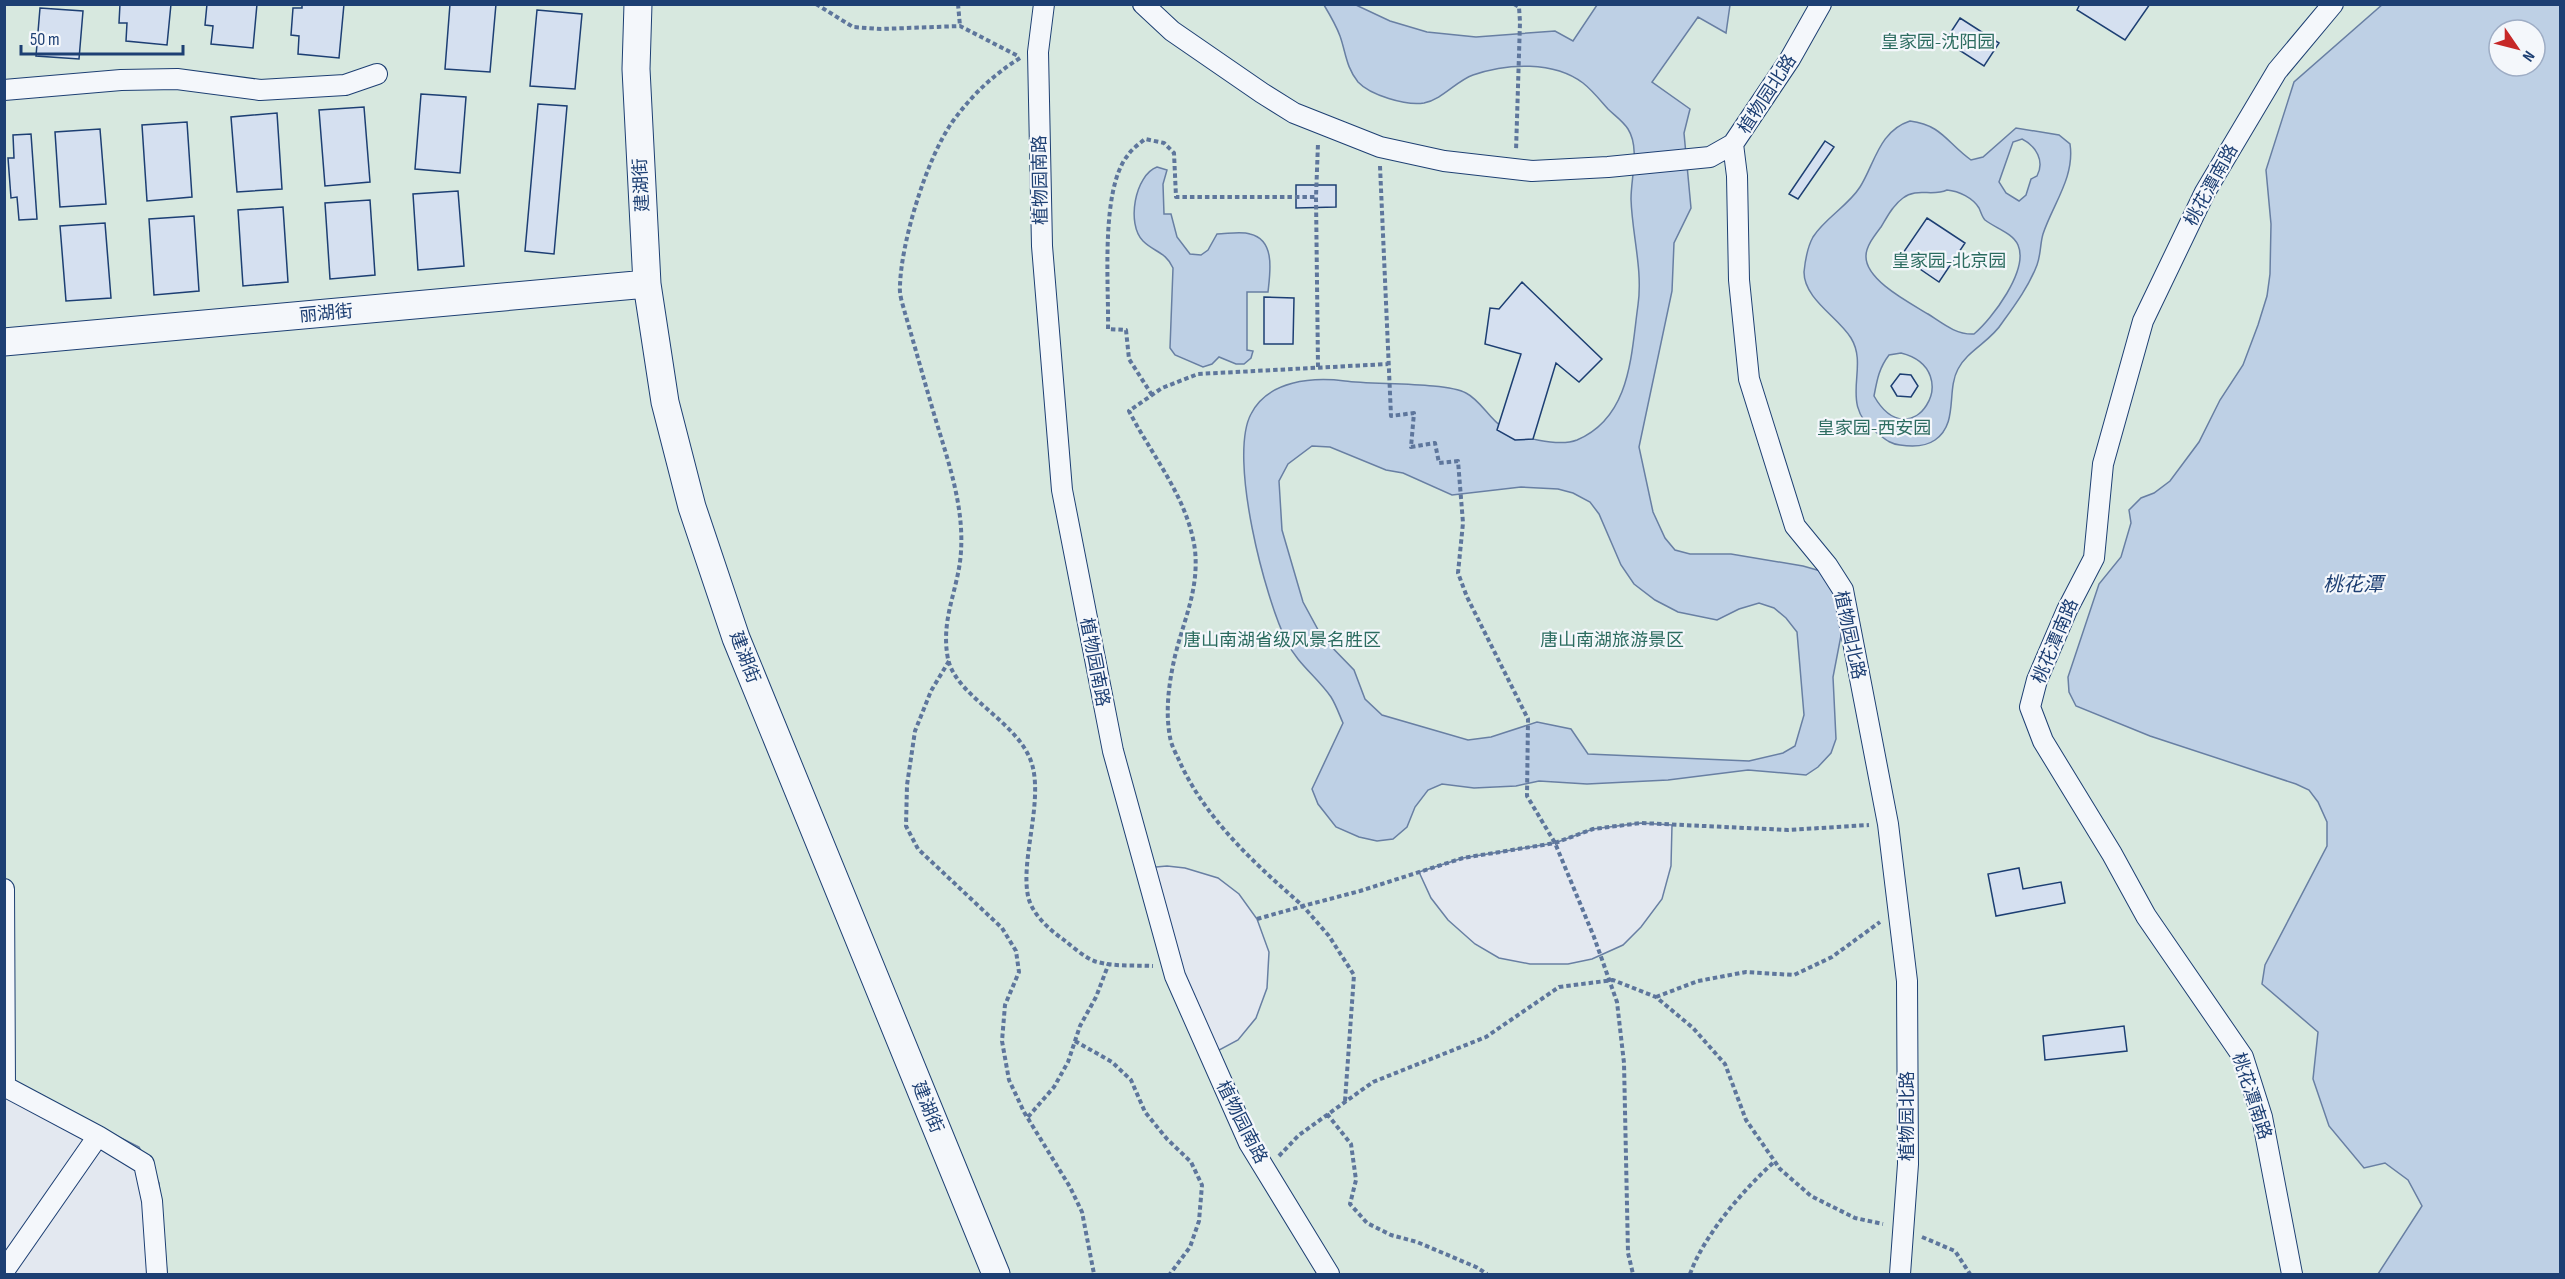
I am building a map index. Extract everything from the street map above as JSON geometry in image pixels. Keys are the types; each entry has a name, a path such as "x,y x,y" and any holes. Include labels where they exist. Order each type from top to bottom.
{"street":[{"name":"建湖街","path":"638,4 636,69 646,284 665,402 693,507 736,638 996,1275"},
{"name":"植物园南路","path":"1044,4 1030,55 1042,246 1062,490 1113,751 1172,967 1249,1143 1329,1275"},
{"path":"1143,4 1172,31 1215,63 1294,113 1380,147 1444,161 1515,170 1608,167 1710,157 1733,144"},
{"name":"植物园北路","path":"1821,4 1790,59 1733,144 1737,176 1739,280 1749,379 1795,526 1827,564 1843,590 1888,824 1907,981 1908,1164 1900,1275"},
{"name":"桃花潭南路","path":"2292,1275 2262,1116 2243,1057 2146,916 2112,854 2043,741 2030,707 2037,680 2062,620 2094,558 2103,464 2143,321 2205,192 2272,79 2333,4"},
{"path":"4,90 121,80 177,79 260,90 345,85 377,74"},
{"name":"丽湖街","path":"4,342 646,284"},
{"path":"4,889 5,1086 98,1136 144,1164 152,1201 157,1275"},
{"path":"4,1271 98,1136"}],"path":[{"path":"816,4 853,27 881,29 960,26 1030,55"},
{"path":"958,4 960,26"},
{"path":"1514,4 1520,6 1515,170"},
{"path":"1030,55 997,72 952,123 934,156 901,262 899,289 952,474 958,505 961,552 947,614 945,635 949,661 963,685 1027,751 1033,770 1035,803 1028,875 1029,899 1039,919 1057,935 1093,960 1172,967"},
{"path":"1318,124 1316,197 1318,367"},
{"path":"1152,395 1128,359 1126,330 1108,329 1109,207 1118,173 1127,155 1145,139 1164,143 1174,153 1176,197 1316,197"},
{"path":"1380,147 1391,416 1414,413 1411,447 1435,443 1439,463 1458,461 1463,523 1458,573 1467,597 1528,719 1527,796 1555,843 1594,937 1617,1002 1624,1062 1628,1252 1633,1275"},
{"path":"1345,1101 1354,975 1329,936 1303,906 1243,851 1211,812 1187,778 1170,739 1168,699 1176,655 1191,606 1195,549 1170,478 1130,411 1162,388 1198,374 1388,364"},
{"path":"949,661 931,691 915,731 907,785 906,826 918,849 1002,928 1016,951 1019,972 1005,1005 1002,1041 1009,1080 1082,1212 1094,1275"},
{"path":"1257,919 1360,891 1463,858 1555,843 1593,829 1641,823 1788,830 1888,824"},
{"path":"1656,997 1698,981 1746,972 1794,975 1832,957 1898,909"},
{"path":"1028,1118 1054,1087 1068,1062 1108,963"},
{"path":"1267,1170 1299,1135 1372,1082 1486,1037 1559,987 1613,980 1656,997 1693,1028 1725,1064 1746,1120 1780,1169 1811,1196 1855,1218 1903,1229 1955,1251 1971,1275"},
{"path":"1075,1041 1112,1062 1131,1080 1145,1112 1167,1139 1191,1162 1202,1185 1199,1221 1190,1247 1170,1275"},
{"path":"1327,1114 1351,1144 1356,1180 1350,1204 1366,1223 1391,1235 1417,1242 1476,1267 1487,1275"},
{"path":"1690,1275 1697,1255 1759,1176 1775,1161"}],"green space":[{"name":"唐山南湖旅游景区","path":"5,5 2560,5 2560,1274 5,1274"}],"shaded area":[{"path":"1641,823 1672,825 1671,866 1662,899 1641,927 1623,945 1592,959 1568,964 1530,964 1499,958 1475,944 1448,920 1431,898 1419,872 1463,858 1555,843 1593,829"},
{"path":"1167,866 1185,868 1218,878 1239,894 1257,919 1269,952 1267,988 1256,1018 1238,1040 1210,1055 1145,868"},
{"path":"4,1079 139,1147 159,1183 167,1274 5,1274"}],"water":[{"name":"桃花潭","path":"2383,4 2560,5 2560,1274 2378,1274 2422,1206 2408,1180 2385,1163 2364,1168 2329,1126 2313,1079 2318,1032 2262,984 2265,965 2327,846 2327,822 2318,802 2309,790 2296,784 2150,736 2076,706 2069,692 2068,677 2099,584 2121,557 2131,523 2129,510 2141,498 2154,493 2170,481 2199,442 2220,400 2243,365 2267,296 2270,274 2271,224 2266,170 2294,82"},
{"path":"1324,5 1356,5 1390,21 1427,32 1476,37 1555,31 1573,41 1597,5 1730,5 1726,33 1698,17 1652,82 1690,109 1684,133 1691,208 1674,243 1672,291 1639,447 1653,512 1665,538 1675,550 1690,554 1731,554 1803,566 1824,572 1843,596 1844,620 1833,677 1836,739 1831,753 1818,767 1806,775 1748,770 1668,780 1587,784 1539,781 1516,786 1474,788 1442,784 1428,790 1415,807 1407,827 1393,839 1377,841 1359,837 1336,827 1318,804 1312,789 1343,723 1331,697 1291,650 1278,622 1269,594 1246,494 1245,434 1251,414 1268,394 1292,383 1332,380 1426,385 1456,389 1466,393 1476,400 1497,423 1518,435 1550,442 1577,440 1595,430 1618,400 1630,364 1639,292 1631,199 1634,154 1632,137 1624,123 1583,83 1558,71 1515,66 1473,75 1437,98 1424,103 1408,103 1389,98 1371,91 1358,82 1349,65 1333,20","holes":["1312,446 1330,447 1386,470 1403,473 1452,495 1521,487 1558,489 1573,493 1590,502 1599,514 1621,565 1634,584 1655,600 1678,612 1717,620 1739,609 1759,603 1774,608 1797,632 1804,715 1795,746 1783,753 1749,761 1588,754 1571,729 1537,722 1491,737 1468,740 1382,715 1365,699 1354,670 1322,637 1303,602 1282,530 1279,481 1288,464"]},
{"path":"1910,121 1930,126 1971,160 1983,157 2016,128 2059,135 2070,144 2071,156 2066,179 2043,234 2034,273 2017,302 1997,329 1967,357 1958,369 1953,387 1950,416 1942,433 1931,442 1914,446 1890,442 1865,422 1856,398 1856,350 1845,330 1815,299 1805,282 1804,272 1813,237 1855,194 1879,149 1891,132","holes":["2022,139 2035,150 2040,165 2037,176 2031,179 2026,195 2019,201 2006,193 1999,182 2013,142","1952,191 1969,198 1979,208 1985,220 2008,234 2018,245 2020,255 2014,280 1999,306 1974,334 1961,333 1950,328 1900,297 1880,282 1868,265 1866,252 1869,245 1890,211 1899,201 1914,193","1901,353 1921,362 1930,376 1932,391 1926,405 1916,415 1903,419 1889,414 1874,396 1877,379 1889,355"]},
{"path":"1157,167 1167,170 1163,184 1164,214 1171,214 1177,237 1190,254 1201,255 1208,250 1217,234 1234,233 1246,233 1258,237 1268,250 1270,267 1268,292 1247,292 1247,350 1253,351 1251,358 1244,364 1236,364 1219,357 1212,364 1203,367 1175,355 1170,348 1173,268 1163,255 1143,241 1138,233 1134,212 1138,189 1149,172"}],"building":[{"path":"120,4 171,4 167,45 126,41 127,23 119,23"},
{"path":"207,4 257,4 253,48 211,44 213,26 205,25"},
{"path":"302,4 344,4 339,58 298,54 299,36 291,35 293,8 302,8"},
{"path":"450,4 496,4 490,72 445,69"},
{"path":"2080,4 2150,4 2125,40 2077,10"},
{"path":"40,8 83,11 79,59 36,56"},
{"path":"537,10 582,14 575,89 530,86"},
{"path":"1960,18 1999,43 1984,66 1945,41"},
{"path":"421,94 466,97 460,173 415,169"},
{"path":"538,104 567,106 554,254 525,251"},
{"path":"364,107 370,182 325,186 319,110"},
{"path":"277,113 282,189 237,192 231,117"},
{"path":"187,122 192,197 147,201 142,125"},
{"path":"100,129 106,204 60,207 55,132"},
{"path":"31,134 37,219 19,220 17,197 11,198 8,158 14,158 13,135"},
{"path":"1825,141 1834,147 1798,199 1789,194"},
{"path":"1296,185 1336,185 1336,207 1296,208"},
{"path":"458,191 464,266 418,270 413,194"},
{"path":"370,200 375,275 330,279 325,203"},
{"path":"283,207 288,282 243,286 238,210"},
{"path":"194,216 199,291 154,295 149,219"},
{"path":"1927,218 1965,243 1939,282 1901,256"},
{"path":"105,223 111,298 66,301 60,226"},
{"path":"1522,282 1602,359 1579,382 1556,363 1533,439 1515,440 1497,430 1521,354 1485,344 1490,308 1499,309"},
{"path":"1264,297 1294,298 1293,344 1264,344"},
{"path":"1900,374 1911,375 1918,386 1911,397 1897,396 1891,386"},
{"path":"2019,868 2023,889 2061,882 2065,903 1996,916 1988,874"},
{"path":"2124,1026 2127,1051 2045,1060 2043,1036"}],"park label":[{"name":"皇家园-沈阳园","path":"1938,42"},
{"name":"皇家园-北京园","path":"1949,261"},
{"name":"皇家园-西安园","path":"1874,428"},
{"name":"唐山南湖省级风景名胜区","path":"1282,640"}]}
